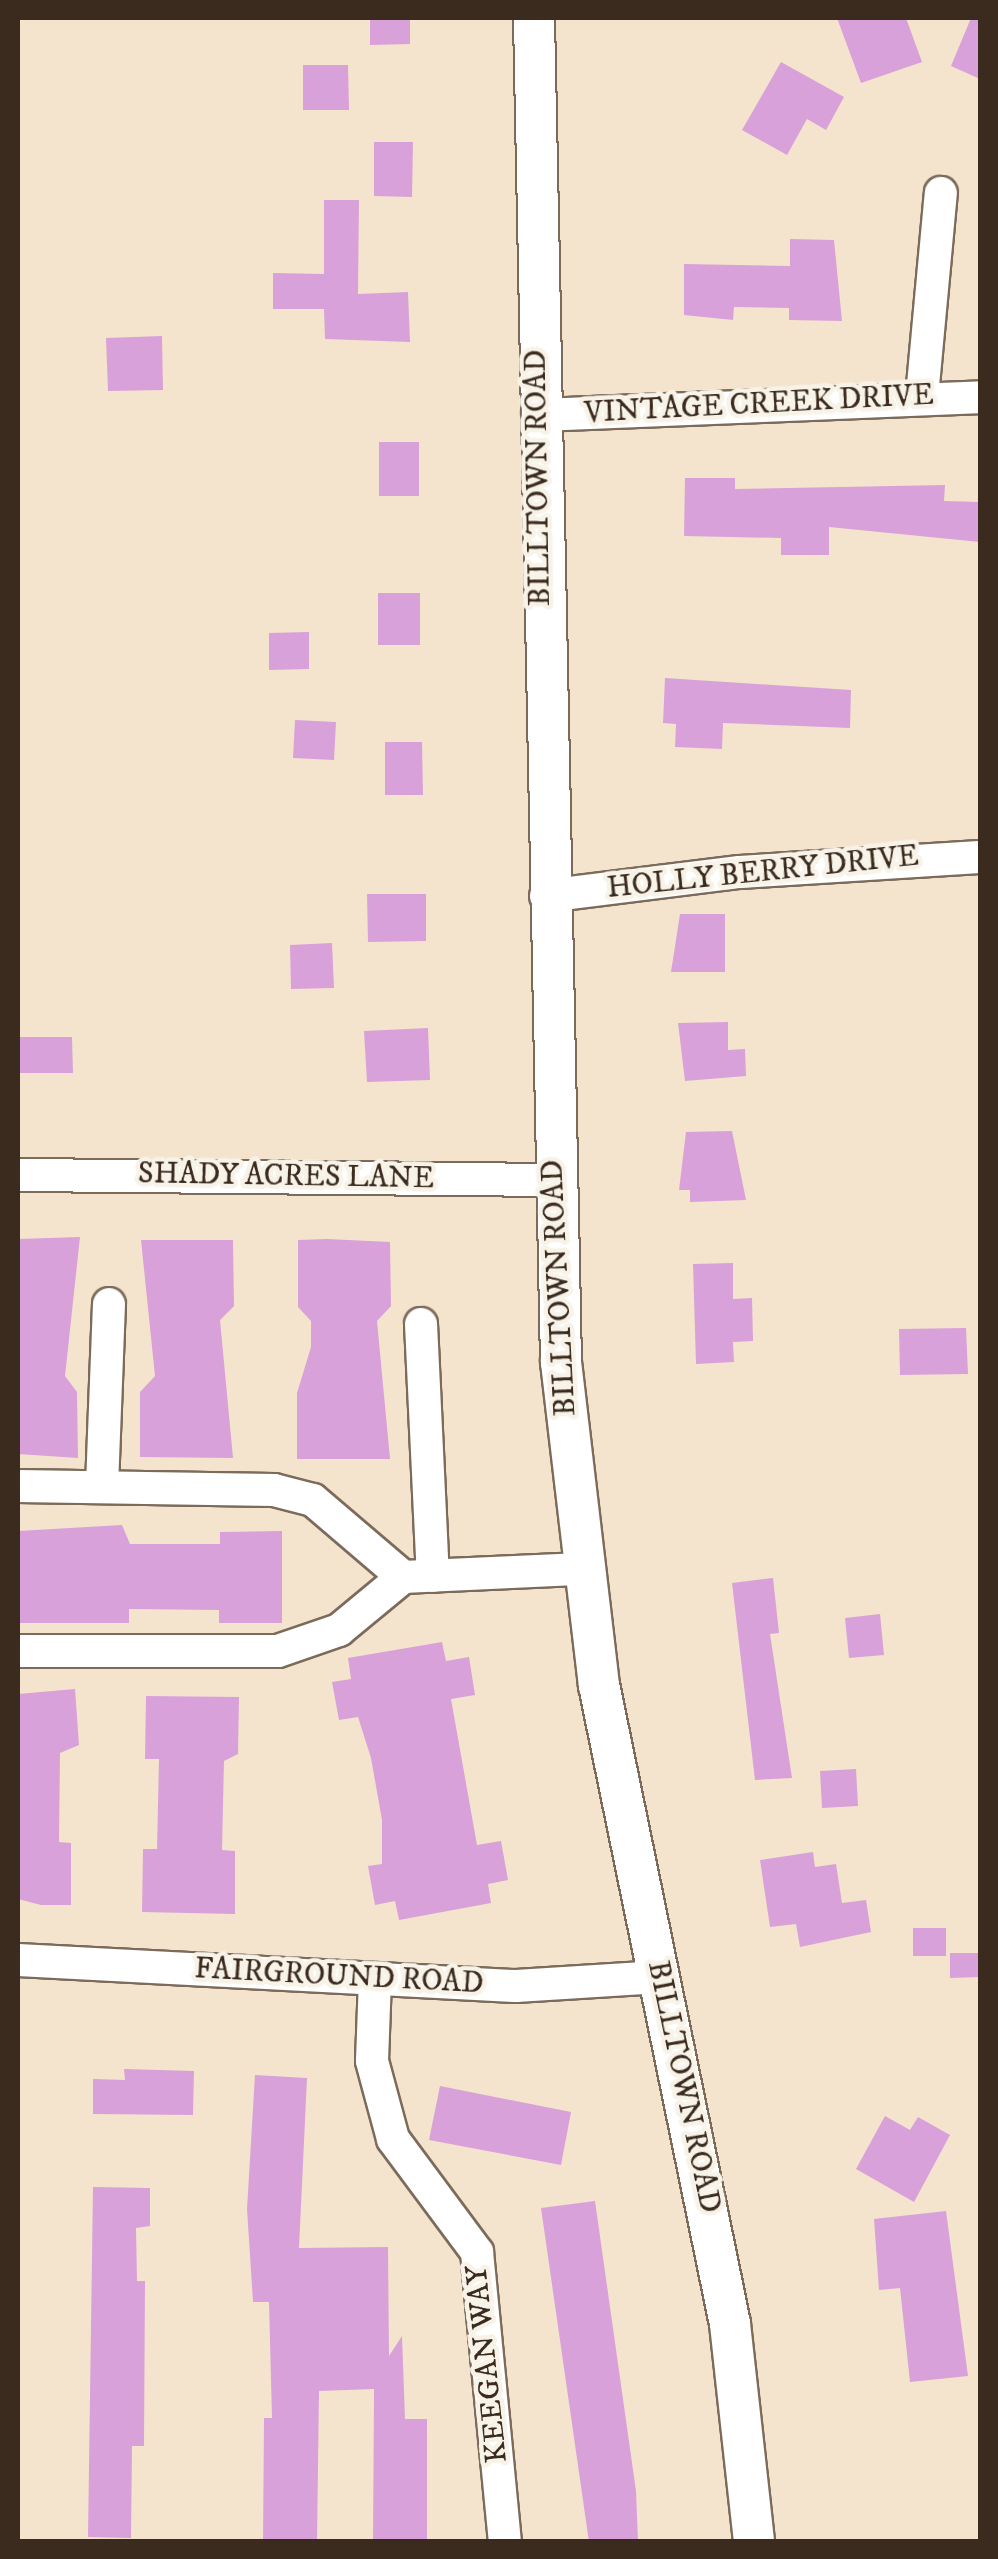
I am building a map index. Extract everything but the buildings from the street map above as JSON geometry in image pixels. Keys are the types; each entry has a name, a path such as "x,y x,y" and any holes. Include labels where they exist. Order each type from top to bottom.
{"main road":[{"name":"BILLTOWN ROAD","path":"534,18 546,896 554,1180 582,1569 730,2324 754,2542"}],"street":[{"path":"922,396 941,193"},
{"name":"VINTAGE CREEK DRIVE","path":"538,415 922,396 980,397"},
{"name":"HOLLY BERRY DRIVE","path":"546,896 740,872 980,857"},
{"name":"SHADY ACRES LANE","path":"18,1175 554,1180"},
{"path":"102,1486 109,1304"},
{"path":"418,1576 421,1324"},
{"path":"18,1486 248,1487 314,1500 418,1576"},
{"path":"18,1651 278,1651 339,1630 418,1576 582,1569"},
{"name":"FAIRGROUND ROAD","path":"18,1960 516,1986 660,1977"},
{"name":"KEEGAN WAY","path":"375,1979 372,2061 393,2139 477,2252 506,2542"}]}
